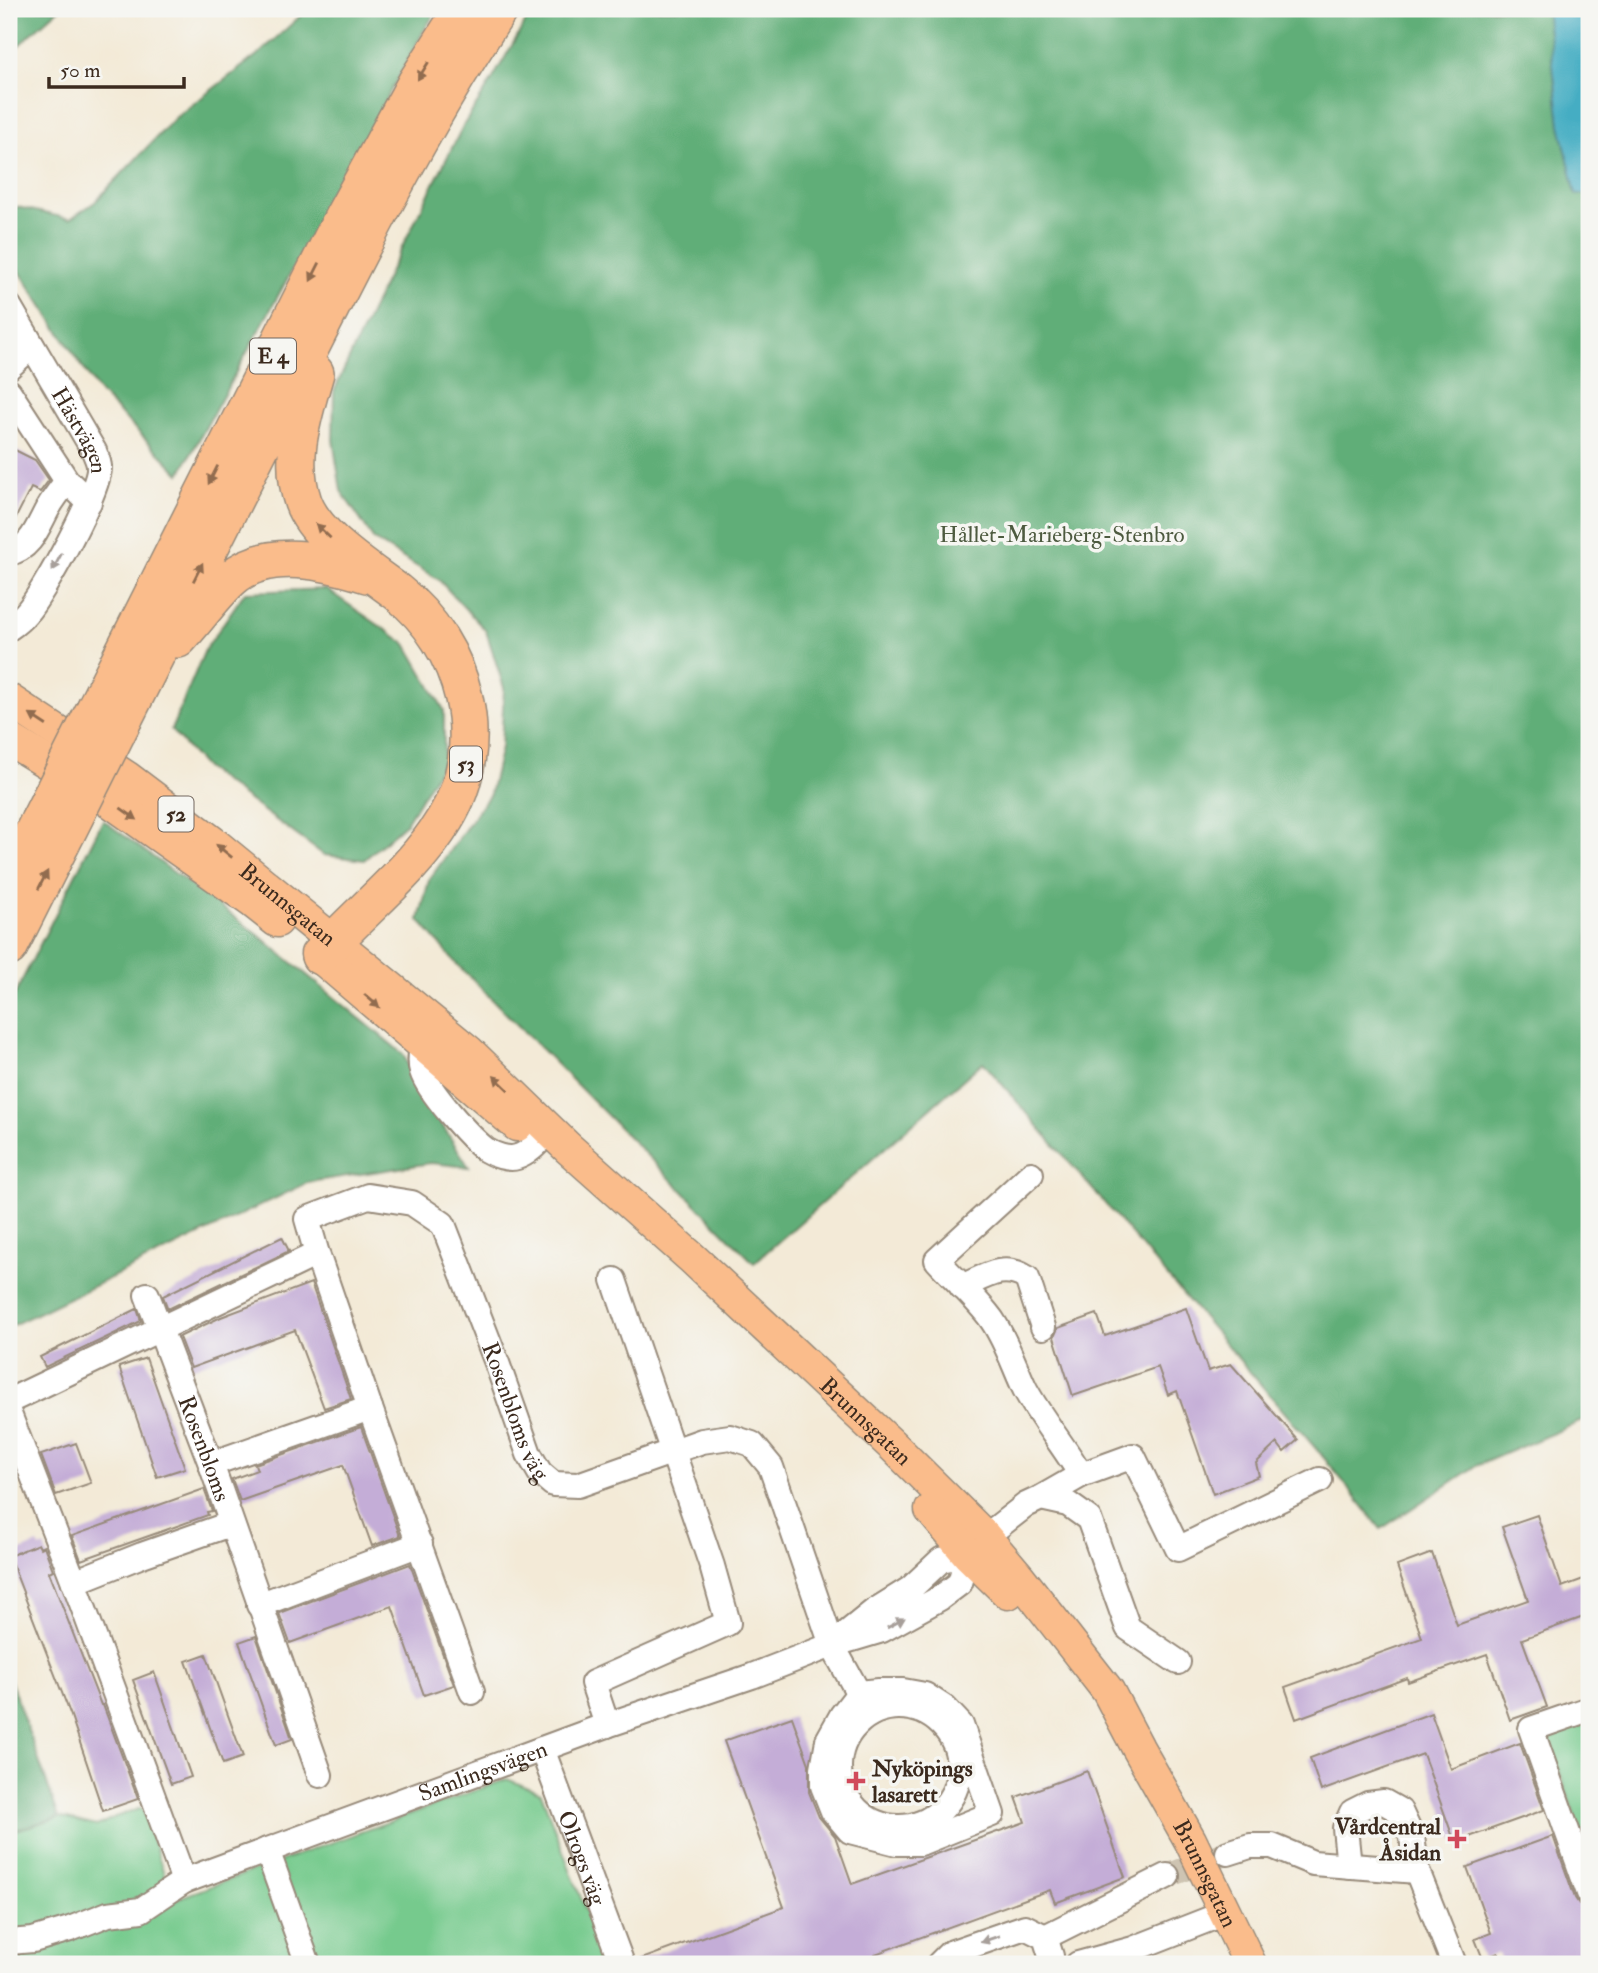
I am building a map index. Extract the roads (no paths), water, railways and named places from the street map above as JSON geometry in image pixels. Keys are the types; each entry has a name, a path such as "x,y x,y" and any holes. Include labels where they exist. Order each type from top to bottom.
{"highway":[{"name":"E 4","path":"9,947 52,827 111,712 343,217 416,83 463,9"},
{"name":"E 4","path":"111,712 145,677 390,191 435,110 499,9"},
{"path":"335,298 298,441 296,475 304,504 313,522 374,576"},
{"name":"53","path":"145,677 232,578 265,562 306,560 374,576 399,593 421,614 450,655 469,720 462,780 455,799 446,818 415,859 327,948"},
{"name":"E 4","path":"9,882 52,827"}],"main road":[{"name":"Brunnsgatan","path":"9,700 127,777 212,842 327,948 422,1045 544,1136 693,1259 875,1429 977,1546 1019,1577 1108,1690 1190,1840 1250,1964"},
{"name":"Brunnsgatan","path":"9,739 110,801 253,902 327,948 469,1052 544,1136"}],"street":[{"name":"Hästvägen","path":"9,306 94,451 99,466 89,502 38,597 25,614 9,628"},
{"path":"9,367 32,346"},
{"path":"10,396 67,481 89,502"},
{"path":"9,553 31,540 49,506 67,481"},
{"path":"1031,1174 937,1260 991,1318 1006,1343 1035,1406 1082,1475"},
{"name":"Rosenbloms väg","path":"472,1692 370,1408 307,1219 368,1196 412,1203 443,1224 529,1454 540,1473 553,1484 578,1485 702,1441 730,1437 752,1444 771,1467 832,1645 864,1704"},
{"path":"9,1401 317,1254"},
{"path":"962,1287 1003,1270 1016,1271 1027,1278 1043,1327"},
{"path":"607,1725 593,1683 728,1623 674,1451 614,1280"},
{"name":"Rosenbloms","path":"147,1295 211,1464 320,1775"},
{"path":"211,1464 370,1408"},
{"path":"9,1414 184,1881"},
{"path":"977,1546 1026,1505 1082,1475 1133,1456 1178,1549 1320,1480"},
{"path":"1041,1497 1068,1504 1089,1519 1128,1628 1178,1662"},
{"path":"74,1582 230,1524"},
{"path":"259,1605 420,1544"},
{"name":"Samlingsvägen","path":"9,1942 33,1940 108,1914 141,1910 184,1881 607,1725 752,1676 832,1645 883,1630 940,1598 960,1583 977,1546"},
{"path":"864,1704 842,1715 828,1740 823,1768 823,1786 832,1811 850,1831 897,1843 920,1843 992,1814 961,1726 945,1708 925,1695 903,1691 864,1704 843,1744 838,1764 841,1784 850,1803 865,1817 884,1826 904,1828 924,1822 940,1811 952,1796 958,1778 958,1759 953,1740 942,1725 926,1714 908,1708 864,1704"},
{"path":"1589,1709 1531,1729 1589,1893"},
{"name":"Olrogs väg","path":"542,1749 622,1964"},
{"path":"1349,1866 1345,1828 1352,1812 1368,1804 1384,1802 1400,1811 1412,1837 1417,1871 1454,1964"},
{"path":"1228,1853 1250,1846 1272,1846 1313,1863 1417,1871"},
{"path":"267,1850 308,1964"},
{"path":"1045,1952 1167,1876"},
{"path":"939,1964 950,1953 1025,1927 1045,1952 1076,1964 1133,1949 1225,1913"}],"water":[{"path":"1546,9 1589,9 1589,194 1576,195 1560,125"}],"tunnel":[{"path":"1167,1876 1228,1853"}],"place":[{"name":"Nyköpings lasarett","path":"856,1781"},
{"name":"Vårdcentral Åsidan","path":"1457,1839"}],"park label":[{"name":"Hållet-Marieberg-Stenbro","path":"1062,534"}]}
